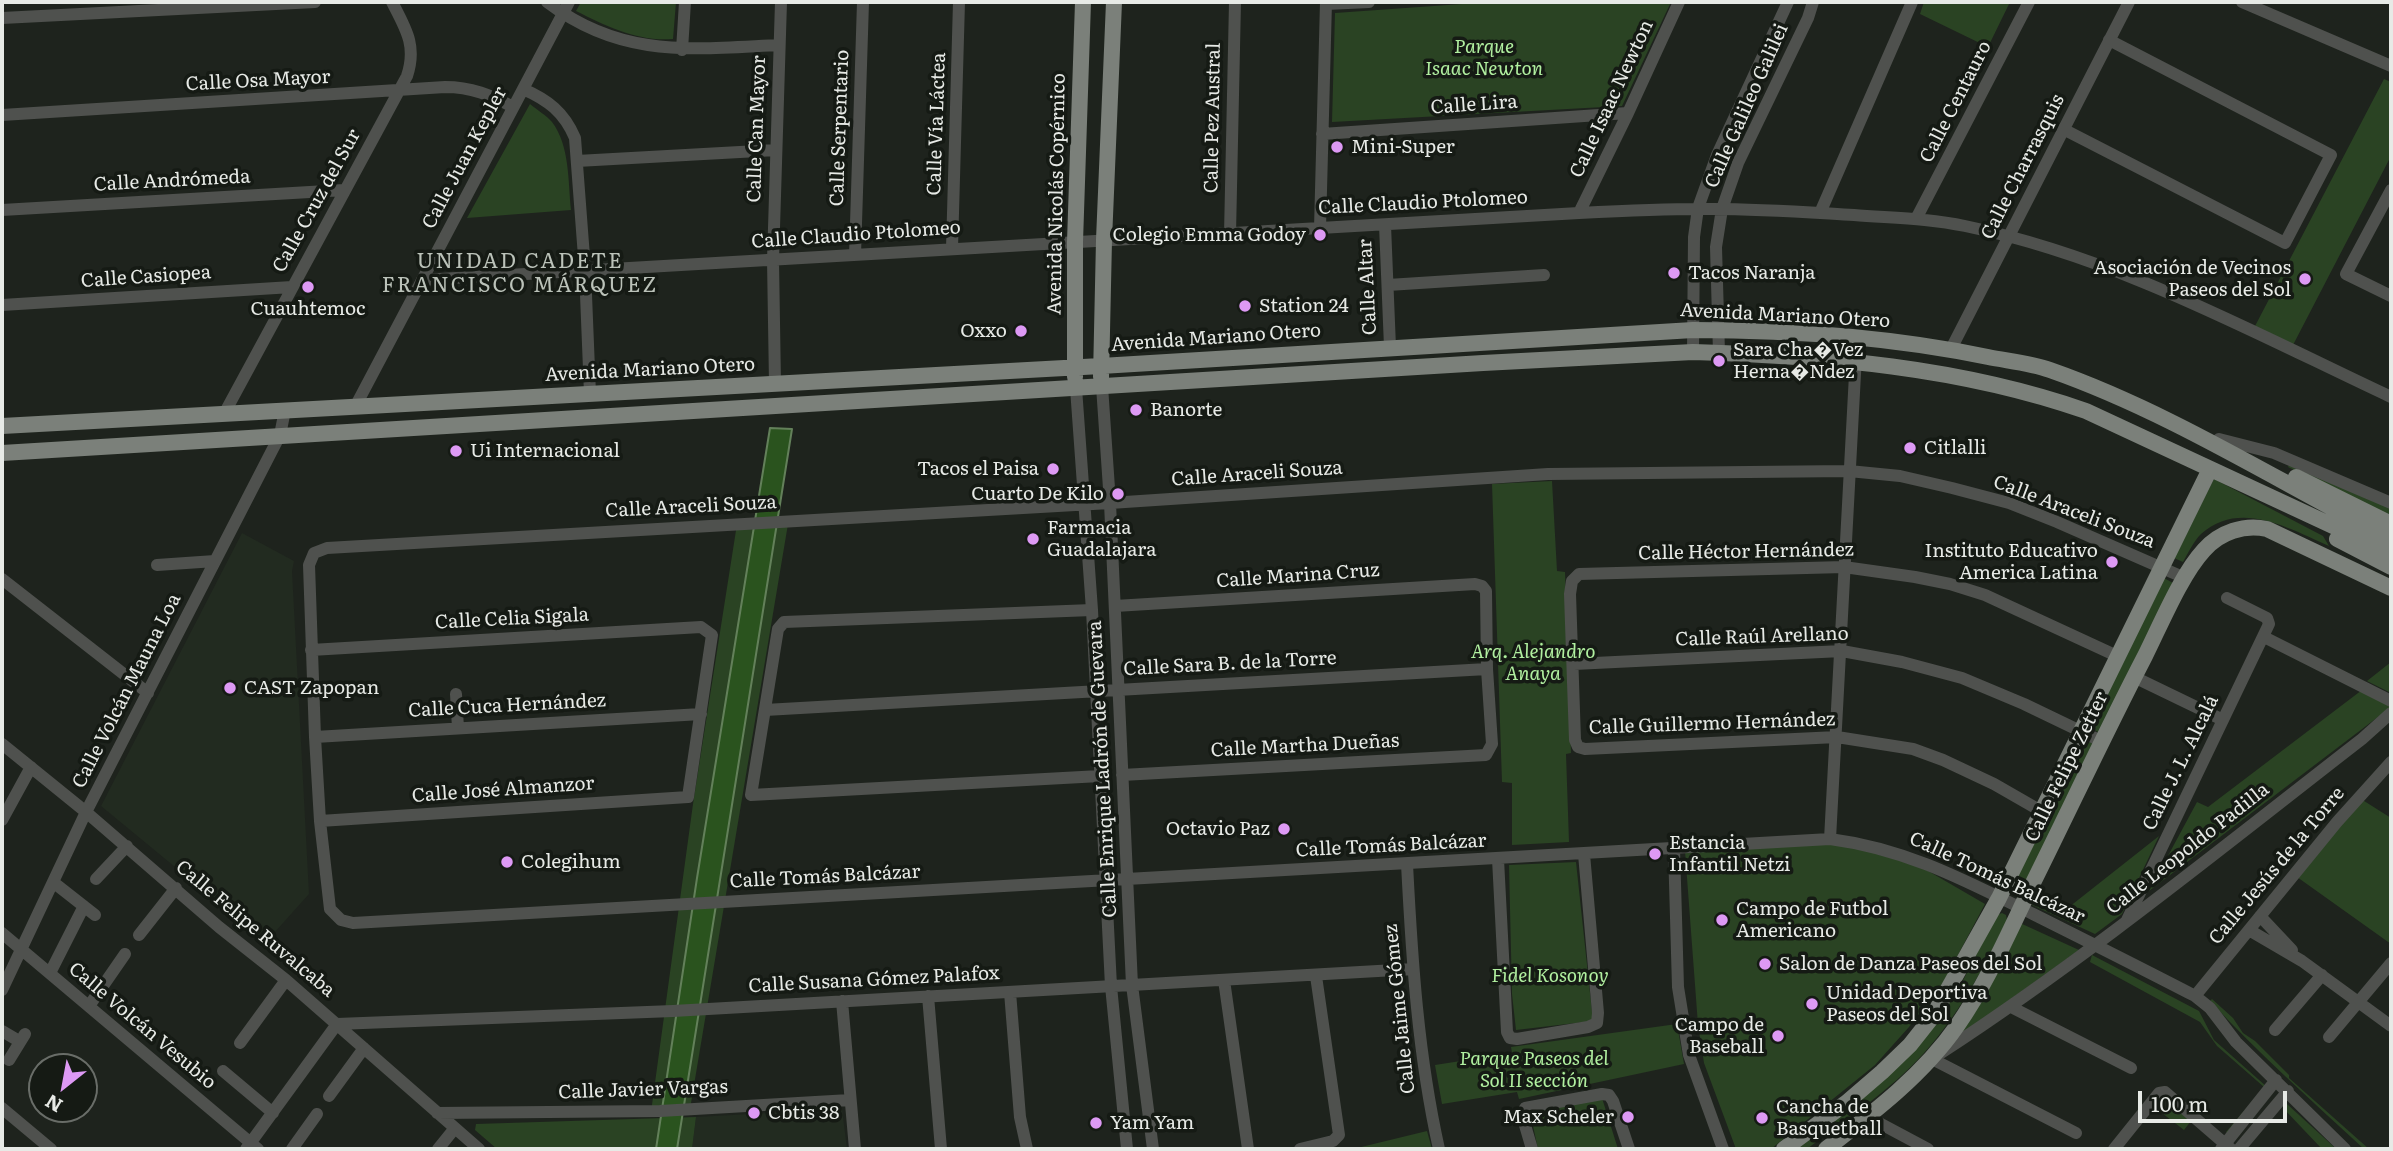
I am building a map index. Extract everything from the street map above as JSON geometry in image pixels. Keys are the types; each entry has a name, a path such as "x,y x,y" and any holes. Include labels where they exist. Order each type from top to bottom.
{"main road":[{"name":"Avenida Nicolás Copérnico","path":"1076,388 1075,242 1083,2"},
{"path":"1102,386 1104,240 1114,2"},
{"name":"Avenida Mariano Otero","path":"2,426 1718,330 1857,337 1951,349 2047,369 2130,402 2389,541"},
{"name":"Avenida Mariano Otero","path":"2,453 1693,352 1855,362 1940,373 2037,394 2086,411 2244,485 2389,541"},
{"path":"2187,431 2219,439 2389,541"},
{"name":"Calle Felipe Zetter","path":"1784,1149 1846,1103 1910,1045 1933,1016 2000,898 2210,469"},
{"path":"2244,485 2322,531 2391,567"},
{"name":"Calle Felipe Zetter","path":"1826,1149 1868,1117 1933,1058 1958,1025 1981,987 2185,578 2210,544 2225,534 2249,527 2267,529 2391,588"},
{"path":"2322,531 2350,568"}],"street":[{"path":"2,18 315,2"},
{"name":"Calle Cruz del Sur","path":"224,414 344,190 400,92 412,62 412,51 393,2"},
{"path":"547,2 563,14 621,40 648,47 682,50 779,45"},
{"name":"Calle Juan Kepler","path":"355,407 569,2"},
{"path":"682,50 685,2"},
{"name":"Calle Can Mayor","path":"775,384 773,260 781,2"},
{"name":"Calle Serpentario","path":"855,255 863,2"},
{"name":"Calle Vía Láctea","path":"953,248 959,2"},
{"name":"Calle Pez Austral","path":"1230,234 1235,2"},
{"path":"1320,228 1326,3 1369,2"},
{"name":"Calle Isaac Newton","path":"1578,213 1679,2"},
{"name":"Calle Galileo Galilei","path":"1693,352 1694,237 1698,208 1717,155 1788,2"},
{"name":"Calle Galileo Galilei","path":"1720,353 1716,247 1721,209 1738,163 1808,18 1813,2"},
{"path":"1820,213 1912,2"},
{"name":"Calle Centauro","path":"1916,219 2029,2"},
{"name":"Calle Charrasquis","path":"1951,349 2129,2"},
{"path":"2242,2 2391,66"},
{"path":"2063,130 2285,243 2331,155 2109,40"},
{"name":"Calle Osa Mayor","path":"2,115 462,87 492,96 513,107"},
{"path":"523,89 542,97 561,112 575,138 585,270 590,394"},
{"name":"Calle Lira","path":"1322,134 1628,113"},
{"path":"577,161 776,150"},
{"name":"Calle Andrómeda","path":"2,210 344,190"},
{"path":"2390,191 2346,274 2391,296"},
{"name":"Calle Claudio Ptolomeo","path":"422,280 1578,213 1698,208 1820,213 1916,219 1962,225 2056,250 2133,276 2391,397"},
{"name":"Calle Altar","path":"1385,225 1391,348"},
{"path":"1388,285 1545,275"},
{"name":"Calle Casiopea","path":"2,305 292,287"},
{"path":"1830,838 1857,337"},
{"name":"Calle Enrique Ladrón de Guevara","path":"1102,386 1110,503 1132,985 1153,1149"},
{"name":"Calle Enrique Ladrón de Guevara","path":"1076,388 1092,610 1111,986 1127,1149"},
{"name":"Calle Volcán Mauna Loa","path":"2,990 86,812 280,435 285,410"},
{"path":"2219,439 2274,453 2391,503"},
{"name":"Calle Araceli Souza","path":"311,650 309,565 314,553 327,548 1084,505 1548,474 1849,471 1900,476 2009,503 2185,578"},
{"path":"158,565 215,561"},
{"name":"Calle Héctor Hernández","path":"1574,664 1570,594 1572,581 1579,574 1844,567 1915,577 1962,588 2053,625 2117,656"},
{"path":"2,579 148,693"},
{"name":"Calle Marina Cruz","path":"1115,606 1475,584 1482,586 1486,592 1487,669"},
{"name":"Calle J. L. Alcalá","path":"2125,923 2264,637 2269,620 2227,598"},
{"path":"1092,610 784,622 778,629 751,795 1100,776"},
{"name":"Calle Celia Sigala","path":"311,650 701,627 712,635 701,714"},
{"path":"2264,637 2391,701"},
{"path":"311,650 320,821"},
{"name":"Calle Raúl Arellano","path":"1574,664 1842,651 1902,662 1962,678 2103,742"},
{"name":"Calle Guillermo Hernández","path":"1574,664 1575,740 1578,747 1585,749 1837,737 1913,749 1994,784 2041,811"},
{"name":"Calle Sara B. de la Torre","path":"765,710 1487,669"},
{"name":"Calle Martha Dueñas","path":"1122,775 1482,757 1489,752 1492,744 1487,669"},
{"path":"2134,677 2223,720"},
{"path":"456,694 458,728"},
{"name":"Calle Leopoldo Padilla","path":"1933,1058 2011,1007 2125,923 2362,739 2391,713"},
{"name":"Calle Cuca Hernández","path":"315,737 701,714"},
{"name":"Calle José Almanzor","path":"320,821 688,797 701,714"},
{"name":"Calle Felipe Ruvalcaba","path":"2,744 286,980 479,1149"},
{"name":"Calle Jesús de la Torre","path":"2195,996 2337,822 2391,762"},
{"path":"2,820 31,767"},
{"name":"Calle Tomás Balcázar","path":"320,821 330,909 341,920 354,923 1830,838 1861,843 1912,857 2095,944 2195,996 2210,1008 2236,1042 2345,1149"},
{"path":"96,879 127,846"},
{"path":"1674,849 1678,987 1689,1055 1723,1149"},
{"path":"1498,859 1507,1032 1510,1038 1517,1040 1597,1023 1584,854"},
{"name":"Calle Jaime Gómez","path":"1407,864 1413,969 1426,1092 1439,1149"},
{"path":"53,882 95,915"},
{"path":"139,935 176,888"},
{"path":"50,973 84,906"},
{"path":"2260,916 2302,961"},
{"path":"2249,930 2302,961 2391,1026"},
{"name":"Calle Volcán Vesubio","path":"2,933 252,1147"},
{"path":"89,1006 125,954"},
{"path":"2329,1037 2391,962"},
{"name":"Calle Susana Gómez Palafox","path":"337,1024 701,1009 1413,969"},
{"path":"2275,1030 2322,975"},
{"path":"1300,1149 1333,1141 1338,1138 1339,1131 1316,976"},
{"path":"240,1043 286,980"},
{"path":"1224,980 1248,1149"},
{"path":"1010,992 1020,1117 1027,1149"},
{"path":"928,996 941,1149"},
{"path":"842,1001 855,1149"},
{"path":"2011,1007 2131,1068"},
{"path":"252,1147 337,1024"},
{"path":"2,1031 22,1038 9,1060"},
{"path":"329,1096 364,1048"},
{"path":"1933,1058 2076,1133"},
{"path":"223,1070 273,1113"},
{"path":"2114,1149 2160,1093 2165,1092 2225,1147 2276,1080"},
{"path":"2239,1149 2287,1091"},
{"path":"1532,1149 1522,1115 1528,1106 1602,1094 1614,1101 1629,1149"},
{"name":"Calle Javier Vargas","path":"437,1113 660,1111 850,1100"},
{"path":"2,1108 51,1149"},
{"path":"292,1149 317,1114"},
{"path":"1868,1117 1928,1149"},
{"path":"438,1149 455,1128"}],"shaded area":[{"path":"770,428 792,429 677,1149 656,1149 697,878"},
{"name":"CAST Zapopan","path":"242,533 294,561 292,571 309,894 266,942 101,806"},
{"name":"Cbtis 38","path":"842,1109 847,1149 692,1149 696,1117"}],"green space":[{"path":"581,2 676,2 673,39 647,38 611,27 576,11"},
{"name":"Parque Isaac Newton","path":"1490,2 1671,2 1622,106 1332,122 1335,13"},
{"path":"1924,2 2010,2 1988,47 1920,14"},
{"path":"2384,79 2391,82 2391,156 2293,345 2254,328"},
{"path":"530,104 552,122 558,131 567,164 571,210 467,218"},
{"path":"2289,465 2391,508 2391,515 2288,467"},
{"path":"2214,479 2323,536 2329,546 2265,521 2232,519 2216,524 2201,534 2183,562 2174,558"},
{"name":"Arq. Alejandro Anaya","path":"1552,481 1557,571 1565,572 1571,753 1566,754 1569,842 1512,845 1512,783 1502,782 1492,484"},
{"path":"737,524 788,524 690,1109 651,1112 693,804"},
{"path":"2164,578 2173,583 2100,733 2090,728"},
{"path":"2391,662 2391,693 2367,681"},
{"path":"2362,690 2391,707 2149,891 2197,802 2208,807"},
{"path":"2085,738 2095,743 2020,895 2010,890"},
{"path":"2361,799 2391,818 2391,944 2297,877"},
{"path":"2159,836 2122,914 2095,934 2032,905 2035,898 2064,911"},
{"name":"Unidad Deportiva Paseos del Sol","path":"1830,844 1871,850 1923,868 1985,904 1943,983 1875,1065 1771,1149 1736,1149 1704,1063 1698,1025 1685,851"},
{"name":"Fidel Kosonoy","path":"1576,862 1593,1021 1516,1030 1512,994 1509,865"},
{"path":"2002,913 2007,920 1980,972 1949,1022 1924,1053 1883,1092 1807,1149 1792,1149 1932,1027 1960,986 1997,915"},
{"path":"2020,923 2079,950 1964,1033 1960,1030"},
{"path":"2092,955 2199,1011 2214,1040 2267,1087 2228,1134 2226,1132 2264,1087 2217,1046 2200,1022 2090,962"},
{"path":"2212,999 2289,1078 2369,1149 2364,1149 2266,1058 2210,1001"},
{"name":"Parque Paseos del Sol II sección","path":"1677,1024 1684,1064 1519,1099 1517,1092 1442,1104 1435,1065 1512,1053 1511,1047"},
{"path":"1602,1098 1618,1149 1538,1149 1530,1112"},
{"path":"2169,1104 2191,1121 2184,1130 2162,1113"},
{"path":"2287,1104 2336,1149 2322,1149 2283,1108"},
{"path":"696,1117 692,1149 497,1149 475,1130 476,1124"},
{"path":"1427,1131 1432,1149 1353,1149"}],"place":[{"name":"Mini-Super","path":"1337,147"},
{"name":"Colegio Emma Godoy","path":"1320,235"},
{"name":"Tacos Naranja","path":"1674,273"},
{"name":"Asociación de Vecinos Paseos del Sol","path":"2305,279"},
{"name":"Cuauhtemoc","path":"308,287"},
{"name":"Station 24","path":"1245,306"},
{"name":"Oxxo","path":"1021,331"},
{"name":"Sara Cha�Vez Herna�Ndez","path":"1719,361"},
{"name":"Banorte","path":"1136,410"},
{"name":"Citlalli","path":"1910,448"},
{"name":"Ui Internacional","path":"456,451"},
{"name":"Tacos el Paisa","path":"1053,469"},
{"name":"Cuarto De Kilo","path":"1118,494"},
{"name":"Farmacia Guadalajara","path":"1033,539"},
{"name":"Instituto Educativo America Latina","path":"2112,562"},
{"name":"CAST Zapopan","path":"230,688"},
{"name":"Octavio Paz","path":"1284,829"},
{"name":"Estancia Infantil Netzi","path":"1655,854"},
{"name":"Colegihum","path":"507,862"},
{"name":"Campo de Futbol Americano","path":"1722,920"},
{"name":"Salon de Danza Paseos del Sol","path":"1765,964"},
{"name":"Unidad Deportiva Paseos del Sol","path":"1812,1004"},
{"name":"Campo de Baseball","path":"1778,1036"},
{"name":"Cbtis 38","path":"754,1113"},
{"name":"Max Scheler","path":"1628,1117"},
{"name":"Cancha de Basquetball","path":"1762,1118"},
{"name":"Yam Yam","path":"1096,1123"}],"district":[{"name":"UNIDAD CADETE FRANCISCO MÁRQUEZ","path":"520,274"}]}
